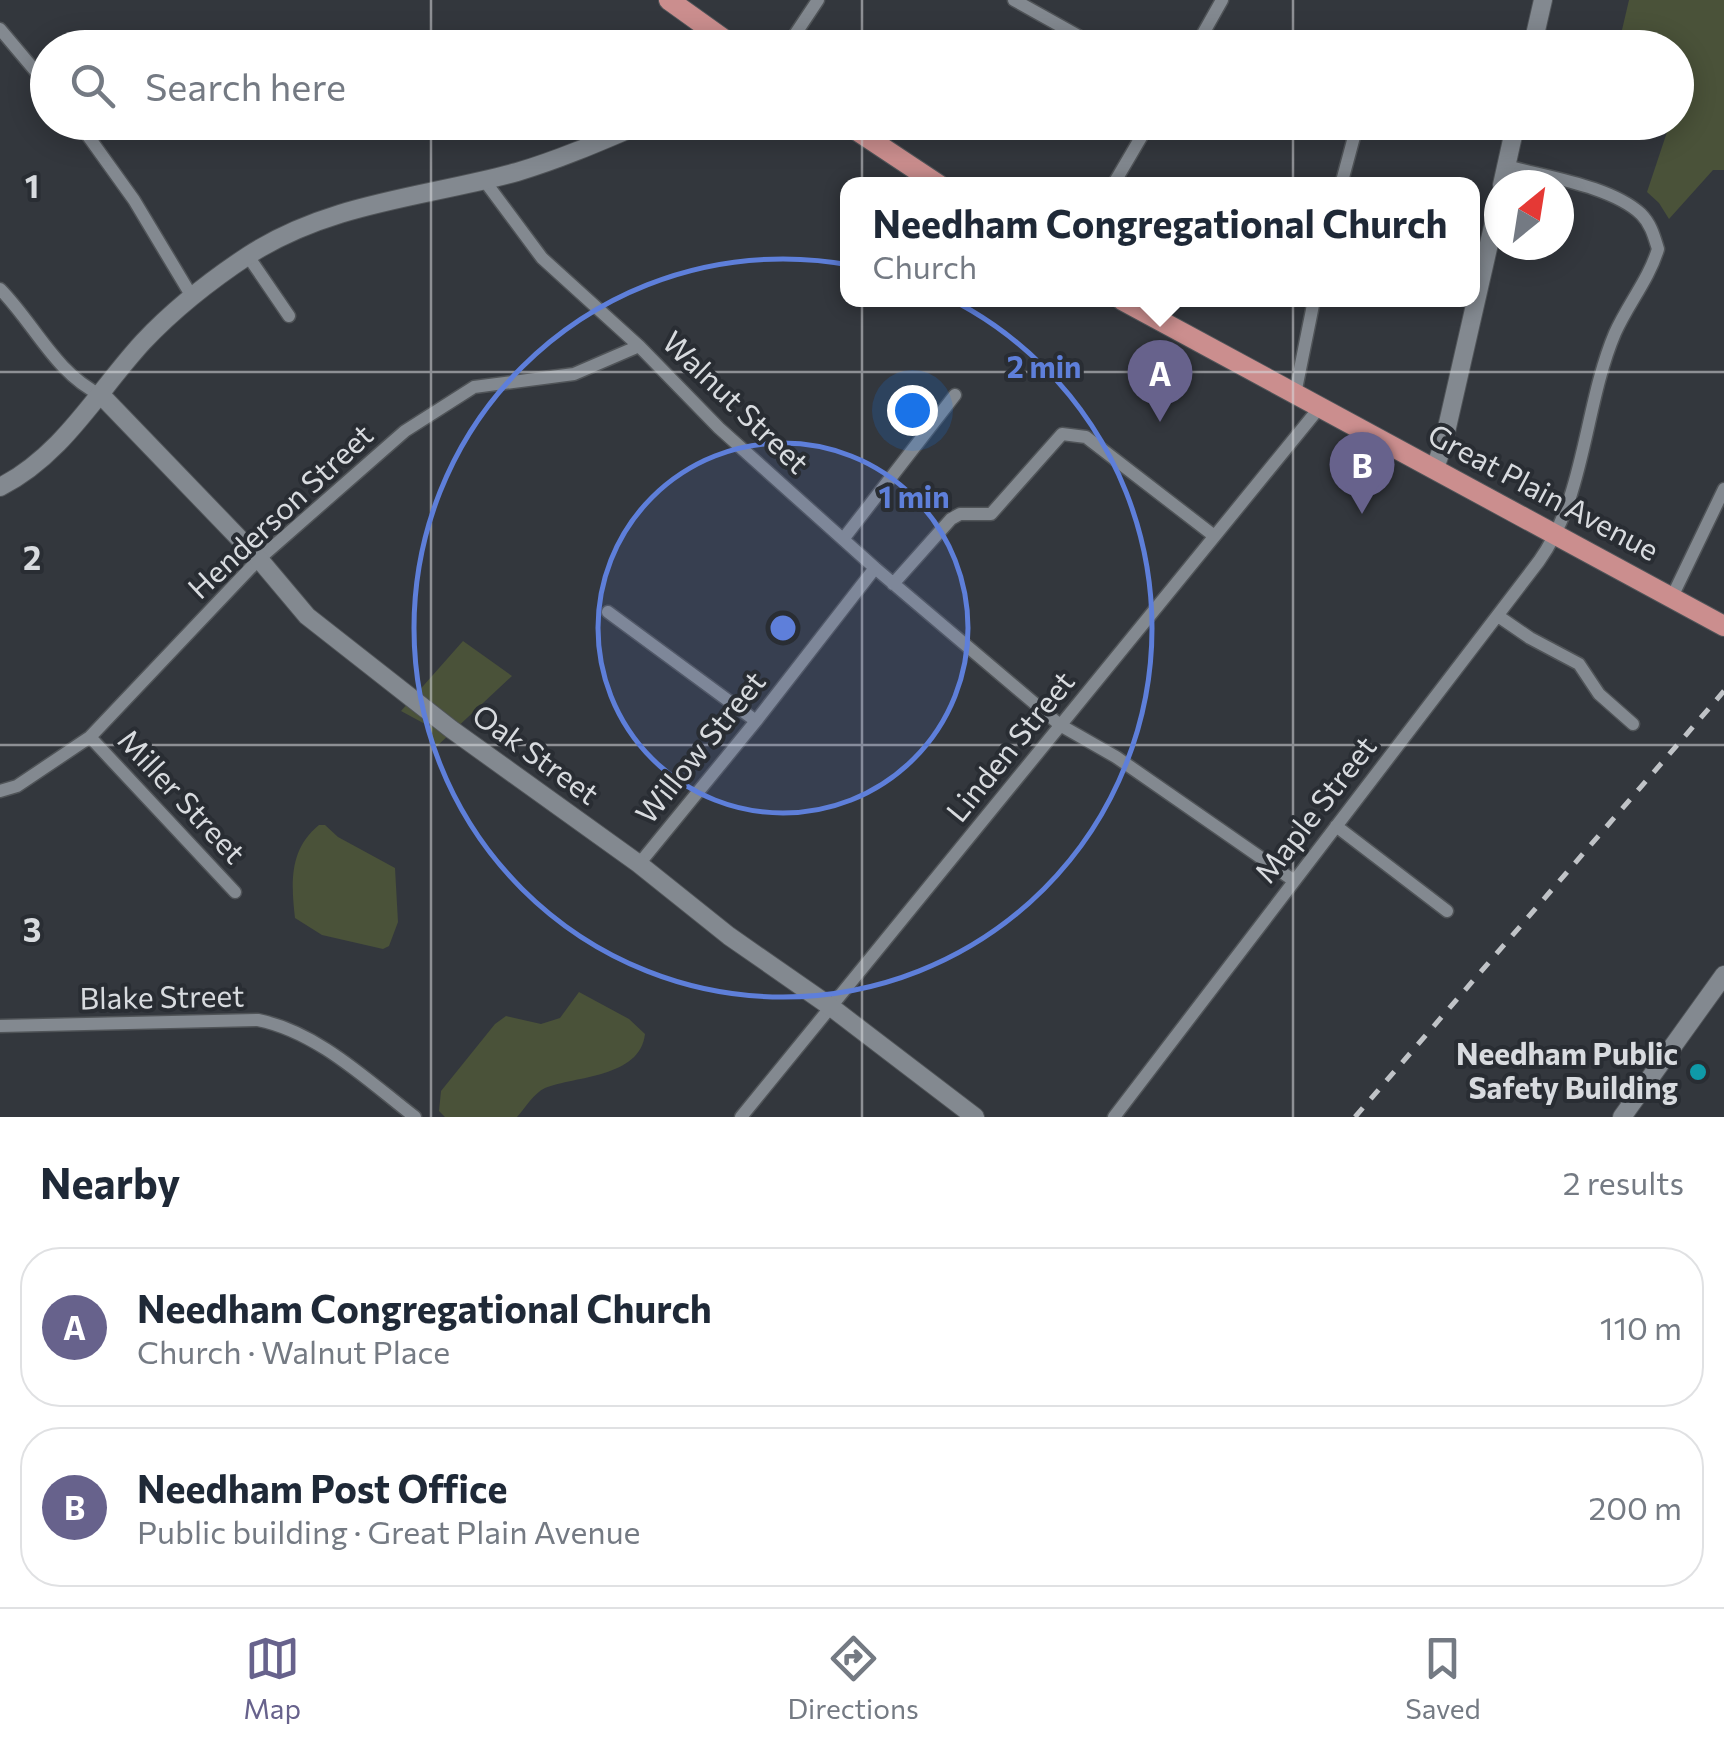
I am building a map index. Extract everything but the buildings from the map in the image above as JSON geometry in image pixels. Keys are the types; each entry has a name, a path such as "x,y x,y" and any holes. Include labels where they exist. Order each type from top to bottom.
{"main road":[{"path":"668,0 710,30"},
{"path":"872,140 928,177"},
{"name":"Great Plain Avenue","path":"1135,307 1724,626"}],"street":[{"path":"798,30 818,0"},
{"path":"1014,0 1068,30"},
{"path":"1205,30 1222,0"},
{"path":"1536,30 1542,0"},
{"path":"0,29 30,65"},
{"path":"91,140 134,200 191,295"},
{"path":"0,488 50,453 143,342 191,295 277,238 324,218 520,171 600,140"},
{"path":"1117,177 1139,140"},
{"path":"1343,177 1353,140"},
{"path":"1505,170 1512,140"},
{"name":"Walnut Street","path":"484,180 542,258 639,346 719,428 893,584 1060,725 1116,757 1293,880"},
{"name":"Maple Street","path":"1114,1117 1498,616 1556,533 1616,333 1658,249 1653,230 1628,204 1605,194 1574,188"},
{"path":"248,256 289,316"},
{"path":"0,289 45,346 86,388 101,395"},
{"path":"1295,394 1313,307"},
{"path":"1435,468 1475,307"},
{"name":"Henderson Street","path":"0,791 18,786 90,736 259,559 405,431 474,387 574,374 639,346"},
{"name":"Oak Street","path":"101,395 259,559 307,616 451,729 974,1117"},
{"path":"844,538 954,395"},
{"name":"Linden Street","path":"741,1117 1320,407"},
{"path":"893,584 951,518 960,514 991,514 1062,434 1086,437 1213,536"},
{"path":"1672,597 1724,489"},
{"name":"Willow Street","path":"638,864 756,722 875,568"},
{"path":"608,612 756,722"},
{"path":"1498,616 1530,638 1572,658 1586,671 1605,701 1633,724"},
{"name":"Miller Street","path":"90,736 234,892"},
{"path":"1336,826 1447,911"},
{"path":"1622,1117 1724,975"},
{"name":"Blake Street","path":"0,1026 258,1020 282,1025 326,1050 416,1117"}],"green space":[{"path":"1629,0 1724,0 1724,170 1713,170 1669,219 1647,192 1664,140 1694,140 1694,30 1622,30"},
{"path":"463,641 512,676 436,747 425,724 401,711"},
{"path":"319,825 395,868 398,922 389,946 383,949 322,935 295,918 294,867 302,845"},
{"path":"579,992 629,1019 645,1034 631,1059 604,1073 545,1088 517,1117 445,1117 439,1111 441,1091 495,1024 506,1016 541,1024 560,1018"}],"railway":[{"path":"1355,1117 1724,691"}],"place":[{"name":"Needham Congregational Church","path":"1160,422"},
{"name":"Needham Post Office","path":"1362,514"},
{"name":"Needham Public Safety Building","path":"1698,1072"}]}
